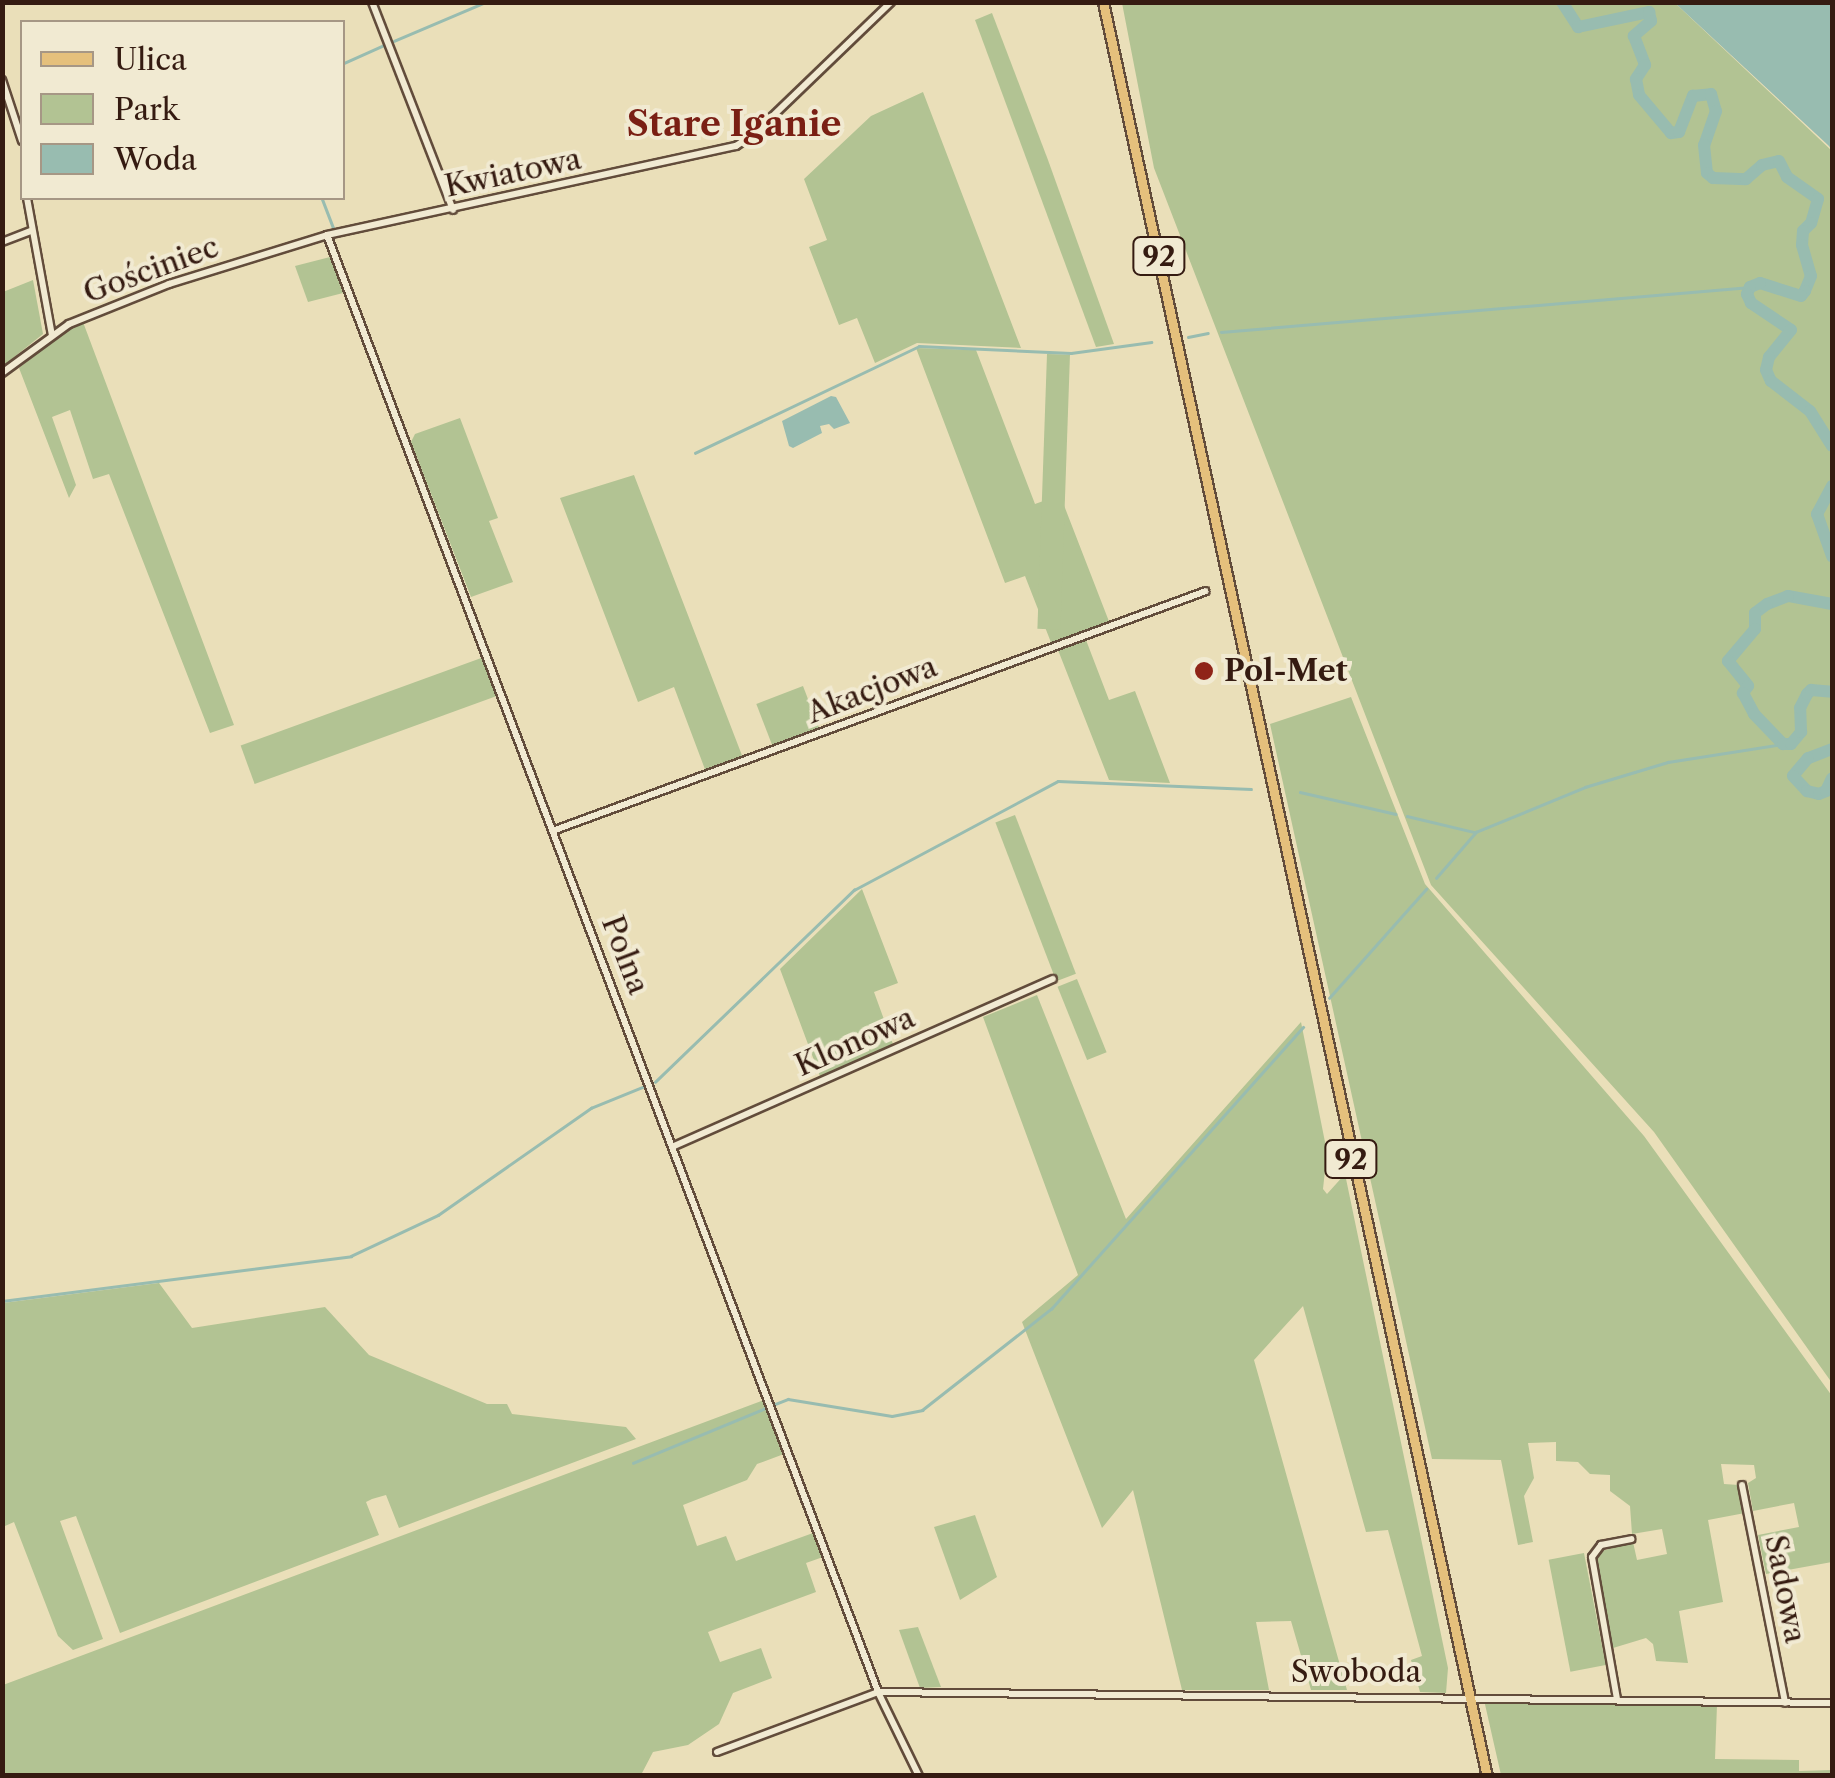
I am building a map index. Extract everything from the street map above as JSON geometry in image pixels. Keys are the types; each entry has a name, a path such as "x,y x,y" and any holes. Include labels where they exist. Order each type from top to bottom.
{"main road":[{"name":"92","path":"1104,2 1487,1776"}],"street":[{"path":"372,2 453,210"},
{"name":"Kwiatowa","path":"328,235 742,144 890,2"},
{"path":"2,80 20,135"},
{"path":"27,200 52,335"},
{"path":"2,242 31,231"},
{"name":"Gościniec","path":"2,374 52,335 169,284 328,235"},
{"name":"Polna","path":"328,235 878,1692 919,1776"},
{"name":"Akacjowa","path":"554,830 1206,592"},
{"name":"Klonowa","path":"674,1146 1053,979"},
{"name":"Sadowa","path":"1742,1485 1785,1702"},
{"path":"1616,1699 1592,1557 1601,1546 1631,1539"},
{"path":"716,1752 878,1692"},
{"name":"Swoboda","path":"878,1692 1468,1695 1832,1703"}],"green space":[{"path":"1122,3 1675,3 1832,151 1832,1383 1654,1132 1431,885 1154,168"},
{"path":"992,13 1114,344 1096,347 975,20"},
{"path":"923,92 1021,348 917,343 875,363 857,318 839,325 809,247 827,240 804,179 871,116"},
{"path":"330,257 343,293 308,302 295,266"},
{"path":"33,280 43,334 3,366 3,292"},
{"path":"83,322 234,725 210,733 109,474 93,479 70,410 52,417 76,485 69,498 19,368 67,329"},
{"path":"916,348 976,350 1035,504 1060,495 1110,624 1052,645 1025,576 1005,583"},
{"path":"1047,354 1070,355 1060,630 1037,629"},
{"path":"460,418 498,518 489,521 513,582 471,597 411,442 415,434"},
{"path":"634,475 743,758 706,772 674,687 638,702 560,498"},
{"path":"1086,640 1109,700 1135,691 1170,783 1109,780 1058,650"},
{"path":"484,657 498,696 255,784 241,746"},
{"path":"803,686 820,730 773,748 756,704"},
{"path":"1351,697 1425,884 1644,1136 1832,1396 1832,1562 1766,1574 1758,1535 1799,1527 1794,1503 1753,1511 1748,1483 1756,1478 1754,1465 1721,1464 1724,1484 1739,1485 1745,1513 1708,1520 1723,1602 1679,1611 1688,1663 1656,1661 1653,1644 1646,1638 1613,1648 1595,1553 1633,1542 1637,1560 1667,1554 1662,1529 1632,1534 1630,1506 1610,1491 1610,1475 1590,1474 1578,1462 1556,1461 1556,1442 1528,1443 1534,1478 1524,1496 1533,1542 1518,1545 1501,1460 1432,1459 1270,724"},
{"path":"1015,815 1076,974 1056,981 995,823"},
{"path":"862,889 898,983 874,992 894,1047 821,1079 780,969"},
{"path":"1077,979 1107,1052 1087,1060 1058,987"},
{"path":"1037,995 1126,1219 1301,1022 1327,1152 1323,1189 1327,1194 1345,1174 1448,1668 1446,1693 1420,1692 1411,1660 1422,1656 1388,1530 1366,1532 1303,1306 1254,1360 1347,1690 1311,1690 1291,1621 1256,1622 1269,1690 1182,1690 1133,1490 1102,1528 1022,1322 1078,1275 983,1017"},
{"path":"159,1283 192,1328 325,1307 369,1355 487,1404 507,1404 512,1414 626,1427 636,1439 399,1528 386,1495 372,1499 366,1502 379,1535 120,1633 76,1516 60,1521 103,1639 73,1650 58,1636 14,1522 5,1526 3,1520 3,1303"},
{"path":"764,1400 784,1454 757,1464 747,1480 683,1505 697,1546 726,1536 736,1561 813,1533 823,1557 806,1563 816,1592 708,1632 720,1662 761,1648 772,1678 733,1693 719,1724 688,1745 653,1752 641,1775 3,1775 3,1685"},
{"path":"975,1515 997,1577 960,1600 934,1527"},
{"path":"1584,1553 1606,1665 1570,1672 1549,1560"},
{"path":"918,1627 941,1687 920,1688 899,1630"},
{"path":"1484,1700 1717,1705 1715,1759 1799,1760 1799,1771 1832,1770 1832,1775 1501,1775"}],"water":[{"path":"1675,3 1832,3 1832,151 1829,146"},
{"path":"836,397 850,423 834,429 829,424 820,426 822,433 793,448 789,446 782,421"}],"waterway":[{"path":"394,41 486,2"},
{"path":"1562,2 1578,27 1649,12 1651,21 1634,36 1645,65 1636,79 1639,95 1671,133 1679,132 1693,96 1711,94 1716,111 1704,145 1707,173 1713,178 1746,179 1762,165 1779,161 1787,177 1818,199 1811,223 1803,231 1802,245 1811,276 1805,291 1801,296 1760,283 1750,287 1747,294 1751,303 1791,330 1769,357 1766,370 1771,381 1810,411 1832,446"},
{"path":"345,63 384,45"},
{"path":"323,200 334,229"},
{"path":"1221,332 1750,287"},
{"path":"1188,337 1208,333"},
{"path":"695,453 919,346 1071,353 1151,342"},
{"path":"1832,486 1817,514 1832,556"},
{"path":"1832,604 1788,596 1767,604 1755,613 1755,629 1728,661 1748,686 1743,693 1754,714 1783,744 1791,744 1801,732 1800,708 1807,694 1811,690 1832,692"},
{"path":"1436,878 1476,832 1585,787 1668,762 1783,744"},
{"path":"1832,749 1808,758 1793,776 1807,791 1819,794 1826,791 1832,778"},
{"path":"655,1082 854,890 1058,781 1251,789"},
{"path":"1300,792 1396,814"},
{"path":"1407,816 1474,832"},
{"path":"1329,998 1426,889"},
{"path":"773,1405 788,1399 892,1416 922,1410 1051,1309 1303,1027"},
{"path":"2,1301 351,1256 438,1215 591,1108 645,1086"},
{"path":"633,1463 766,1408"}],"place":[{"name":"Pol-Met","path":"1204,671"}],"district":[{"name":"Stare Iganie","path":"734,124"}]}
